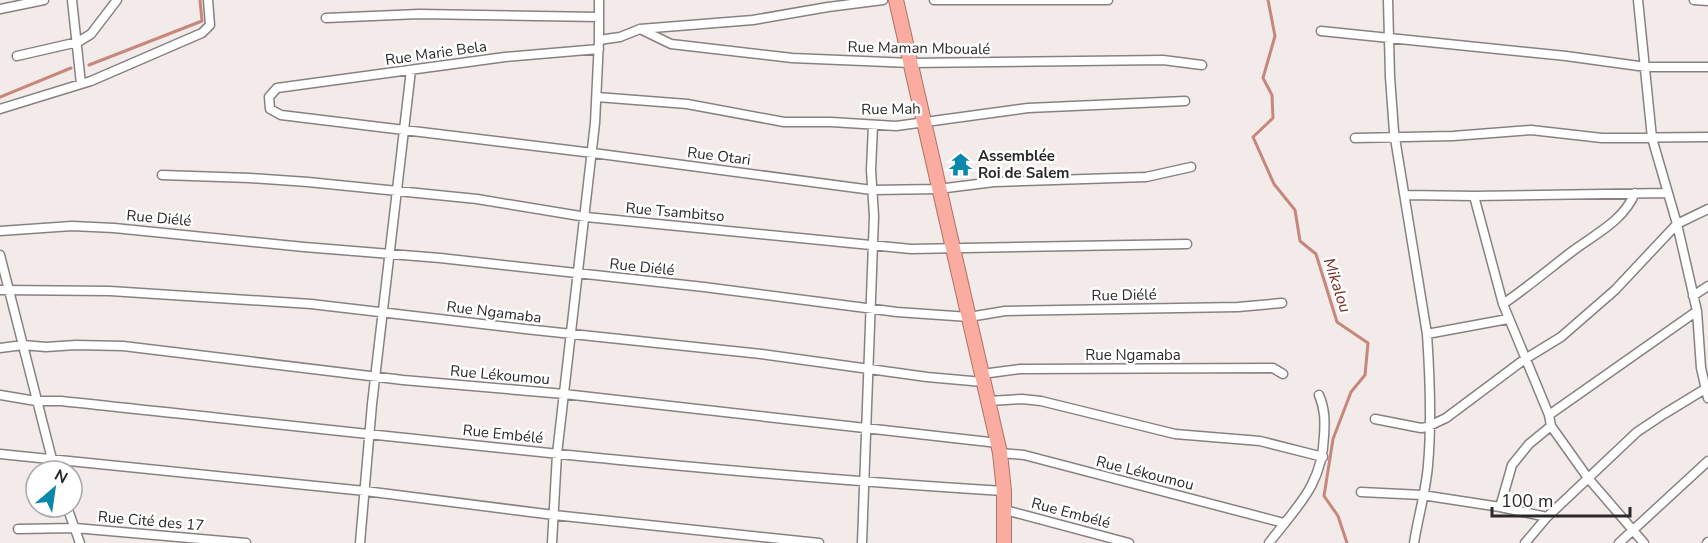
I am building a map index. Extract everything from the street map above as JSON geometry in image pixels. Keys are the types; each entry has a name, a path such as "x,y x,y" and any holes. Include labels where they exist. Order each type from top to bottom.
{"highway":[{"path":"896,0 999,448 1005,491 1004,543"}],"street":[{"path":"0,9 44,0"},
{"path":"72,0 81,84"},
{"path":"17,56 78,42 91,34 117,0"},
{"path":"0,109 81,84 202,33 210,25 208,0"},
{"path":"552,543 557,454 593,153 597,97 599,0"},
{"name":"Rue Marie Bela","path":"277,88 599,44 640,28 753,20 883,0"},
{"path":"934,0 1108,0"},
{"path":"1388,0 1388,37 1395,137 1427,334 1430,424 1428,467 1414,543"},
{"path":"1525,543 1548,517 1637,432 1664,414 1707,394 1697,311 1677,224 1652,138 1638,0"},
{"path":"1694,0 1708,1"},
{"path":"326,18 419,14 599,17"},
{"name":"Rue Maman Mboualé","path":"640,28 671,44 792,58 911,63 1163,60 1202,65"},
{"path":"1321,31 1566,56 1646,68 1708,67"},
{"path":"360,543 376,377 411,70"},
{"name":"Rue Otari","path":"277,88 269,97 268,103 270,109 281,115 872,190 938,189 994,182 1146,177 1191,167"},
{"name":"Rue Mah","path":"597,97 687,104 784,122 896,126 1028,108 1185,101"},
{"path":"862,543 873,245 871,158 873,125"},
{"path":"1355,138 1454,136 1531,130 1602,138 1708,137"},
{"name":"Rue Tsambitso","path":"162,175 250,178 477,200 586,217 911,249 1187,244"},
{"path":"1503,304 1614,222 1626,209 1635,193"},
{"path":"1405,195 1667,193"},
{"path":"1474,196 1508,319 1551,426 1588,478 1644,543"},
{"path":"1375,419 1413,428 1426,427 1446,418 1524,359 1560,336 1615,290 1677,224 1708,210"},
{"name":"Rue Diélé","path":"0,231 72,226 114,228 578,273 869,309 969,317 1005,311 1238,307 1282,303"},
{"path":"0,255 4,290 23,345 51,459 0,454"},
{"path":"1693,296 1708,285"},
{"name":"Rue Ngamaba","path":"4,290 110,291 217,296 311,304 868,368 983,378 1020,369 1273,368 1283,374"},
{"path":"1548,415 1697,311"},
{"path":"1427,334 1508,319"},
{"name":"Rue Lékoumou","path":"0,348 23,345 123,346 376,377 564,394 866,429 999,448 1284,523"},
{"path":"1269,543 1308,493 1318,475 1323,458 1325,418 1324,406 1319,394"},
{"name":"Rue Embélé","path":"0,395 36,401 61,401 557,454 864,483 1005,491"},
{"path":"989,401 1022,399 1041,401 1175,435 1260,441 1323,458"},
{"path":"1500,507 1512,465 1529,444 1551,426"},
{"path":"1619,543 1708,461"},
{"path":"84,462 365,491 554,515 819,543"},
{"path":"1362,492 1422,495 1548,517"},
{"name":"Rue Embélé","path":"1005,510 1129,543"},
{"path":"72,519 80,543"},
{"name":"Rue Cité des 17","path":"18,529 75,528 246,543"}],"waterway":[{"path":"89,65 202,21 200,0"},
{"name":"Mikalou","path":"1268,0 1275,36 1263,78 1272,95 1273,118 1253,137 1274,184 1295,210 1300,241 1316,254 1337,322 1368,343 1365,375 1351,392 1333,439 1324,496 1338,516 1347,543"},
{"path":"0,97 71,68"}],"place":[{"name":"Assemblée Roi de Salem","path":"960,165"}]}
